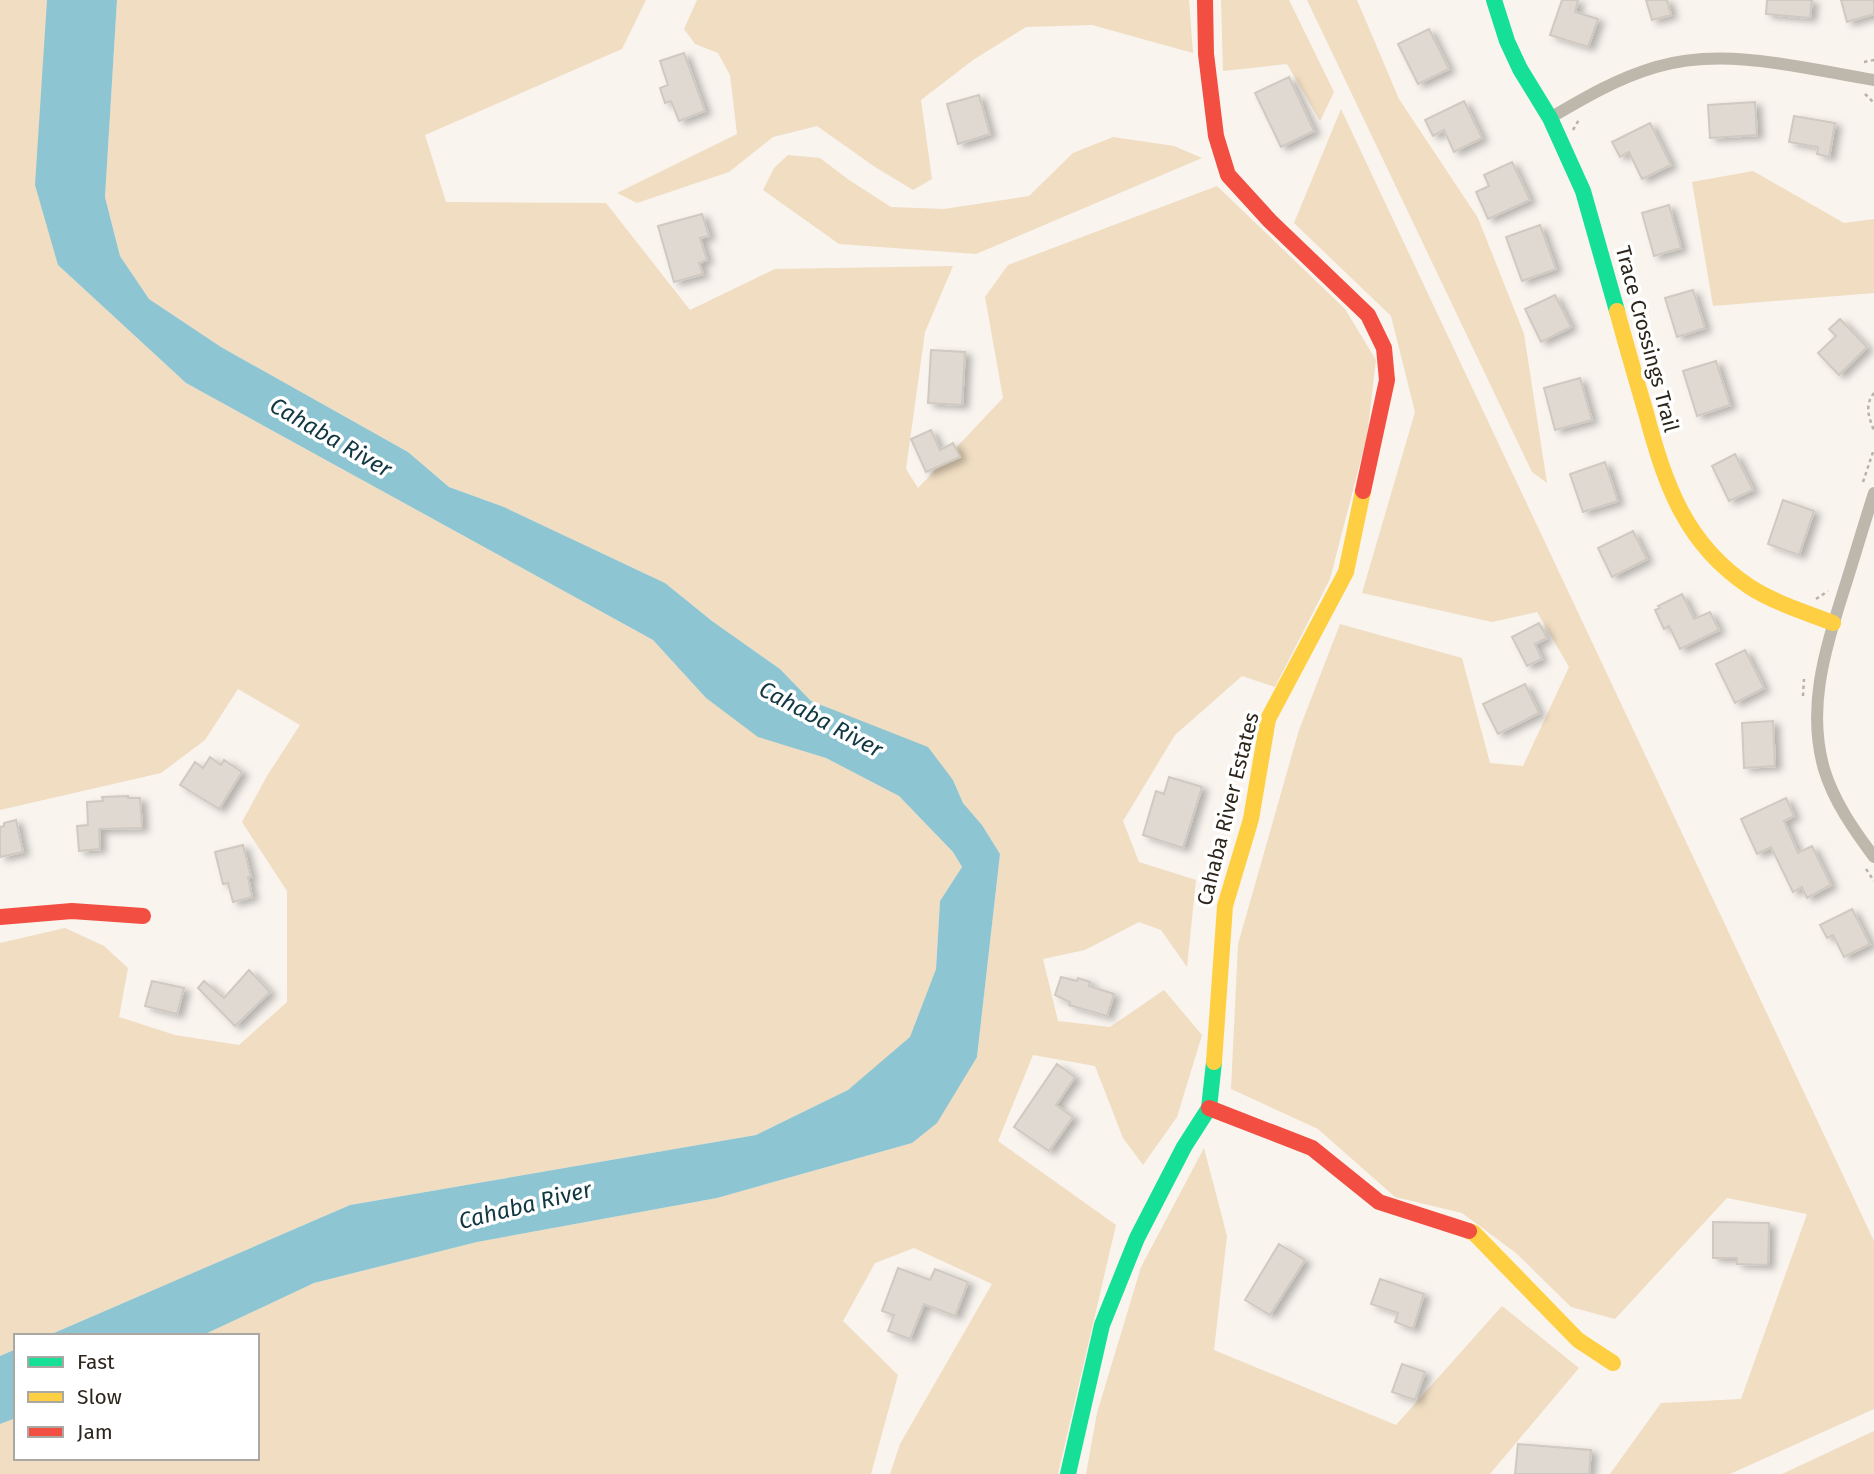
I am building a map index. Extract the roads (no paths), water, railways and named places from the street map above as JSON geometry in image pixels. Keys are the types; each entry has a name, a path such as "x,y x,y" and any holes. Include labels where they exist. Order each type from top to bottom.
{"street":[{"name":"Cahaba River Estates","path":"1068,1474 1102,1325 1115,1289 1137,1238 1184,1147 1209,1108 1217,1032 1224,906 1251,819 1268,719 1346,572 1387,380 1384,348 1368,315 1270,221 1228,175 1216,136 1206,54 1205,0"},
{"name":"Trace Crossings Trail","path":"1494,0 1507,41 1520,69 1550,118 1583,191 1660,465 1676,507 1705,550 1747,585 1772,599 1833,623"},
{"path":"1550,118 1591,94 1628,77 1658,66 1689,61 1772,63 1874,80"},
{"path":"1874,493 1823,657 1817,693 1818,742 1825,770 1835,798 1874,858"},
{"path":"0,917 58,909 144,916"},
{"path":"1209,1108 1312,1148 1378,1202 1474,1233 1578,1340 1614,1363"}],"water":[{"name":"Cahaba River","path":"47,0 117,0 105,197 120,256 149,299 221,347 408,452 449,487 504,507 665,583 712,621 780,669 811,701 928,747 953,780 963,803 982,825 1000,854 977,1057 937,1123 912,1143 717,1198 477,1242 314,1283 205,1334 52,1334 350,1205 756,1135 848,1090 910,1037 936,969 940,901 962,867 953,852 899,796 826,758 758,737 706,698 653,640 186,383 58,265 35,185"},
{"path":"14,1350 14,1419 0,1424 0,1356"}]}
